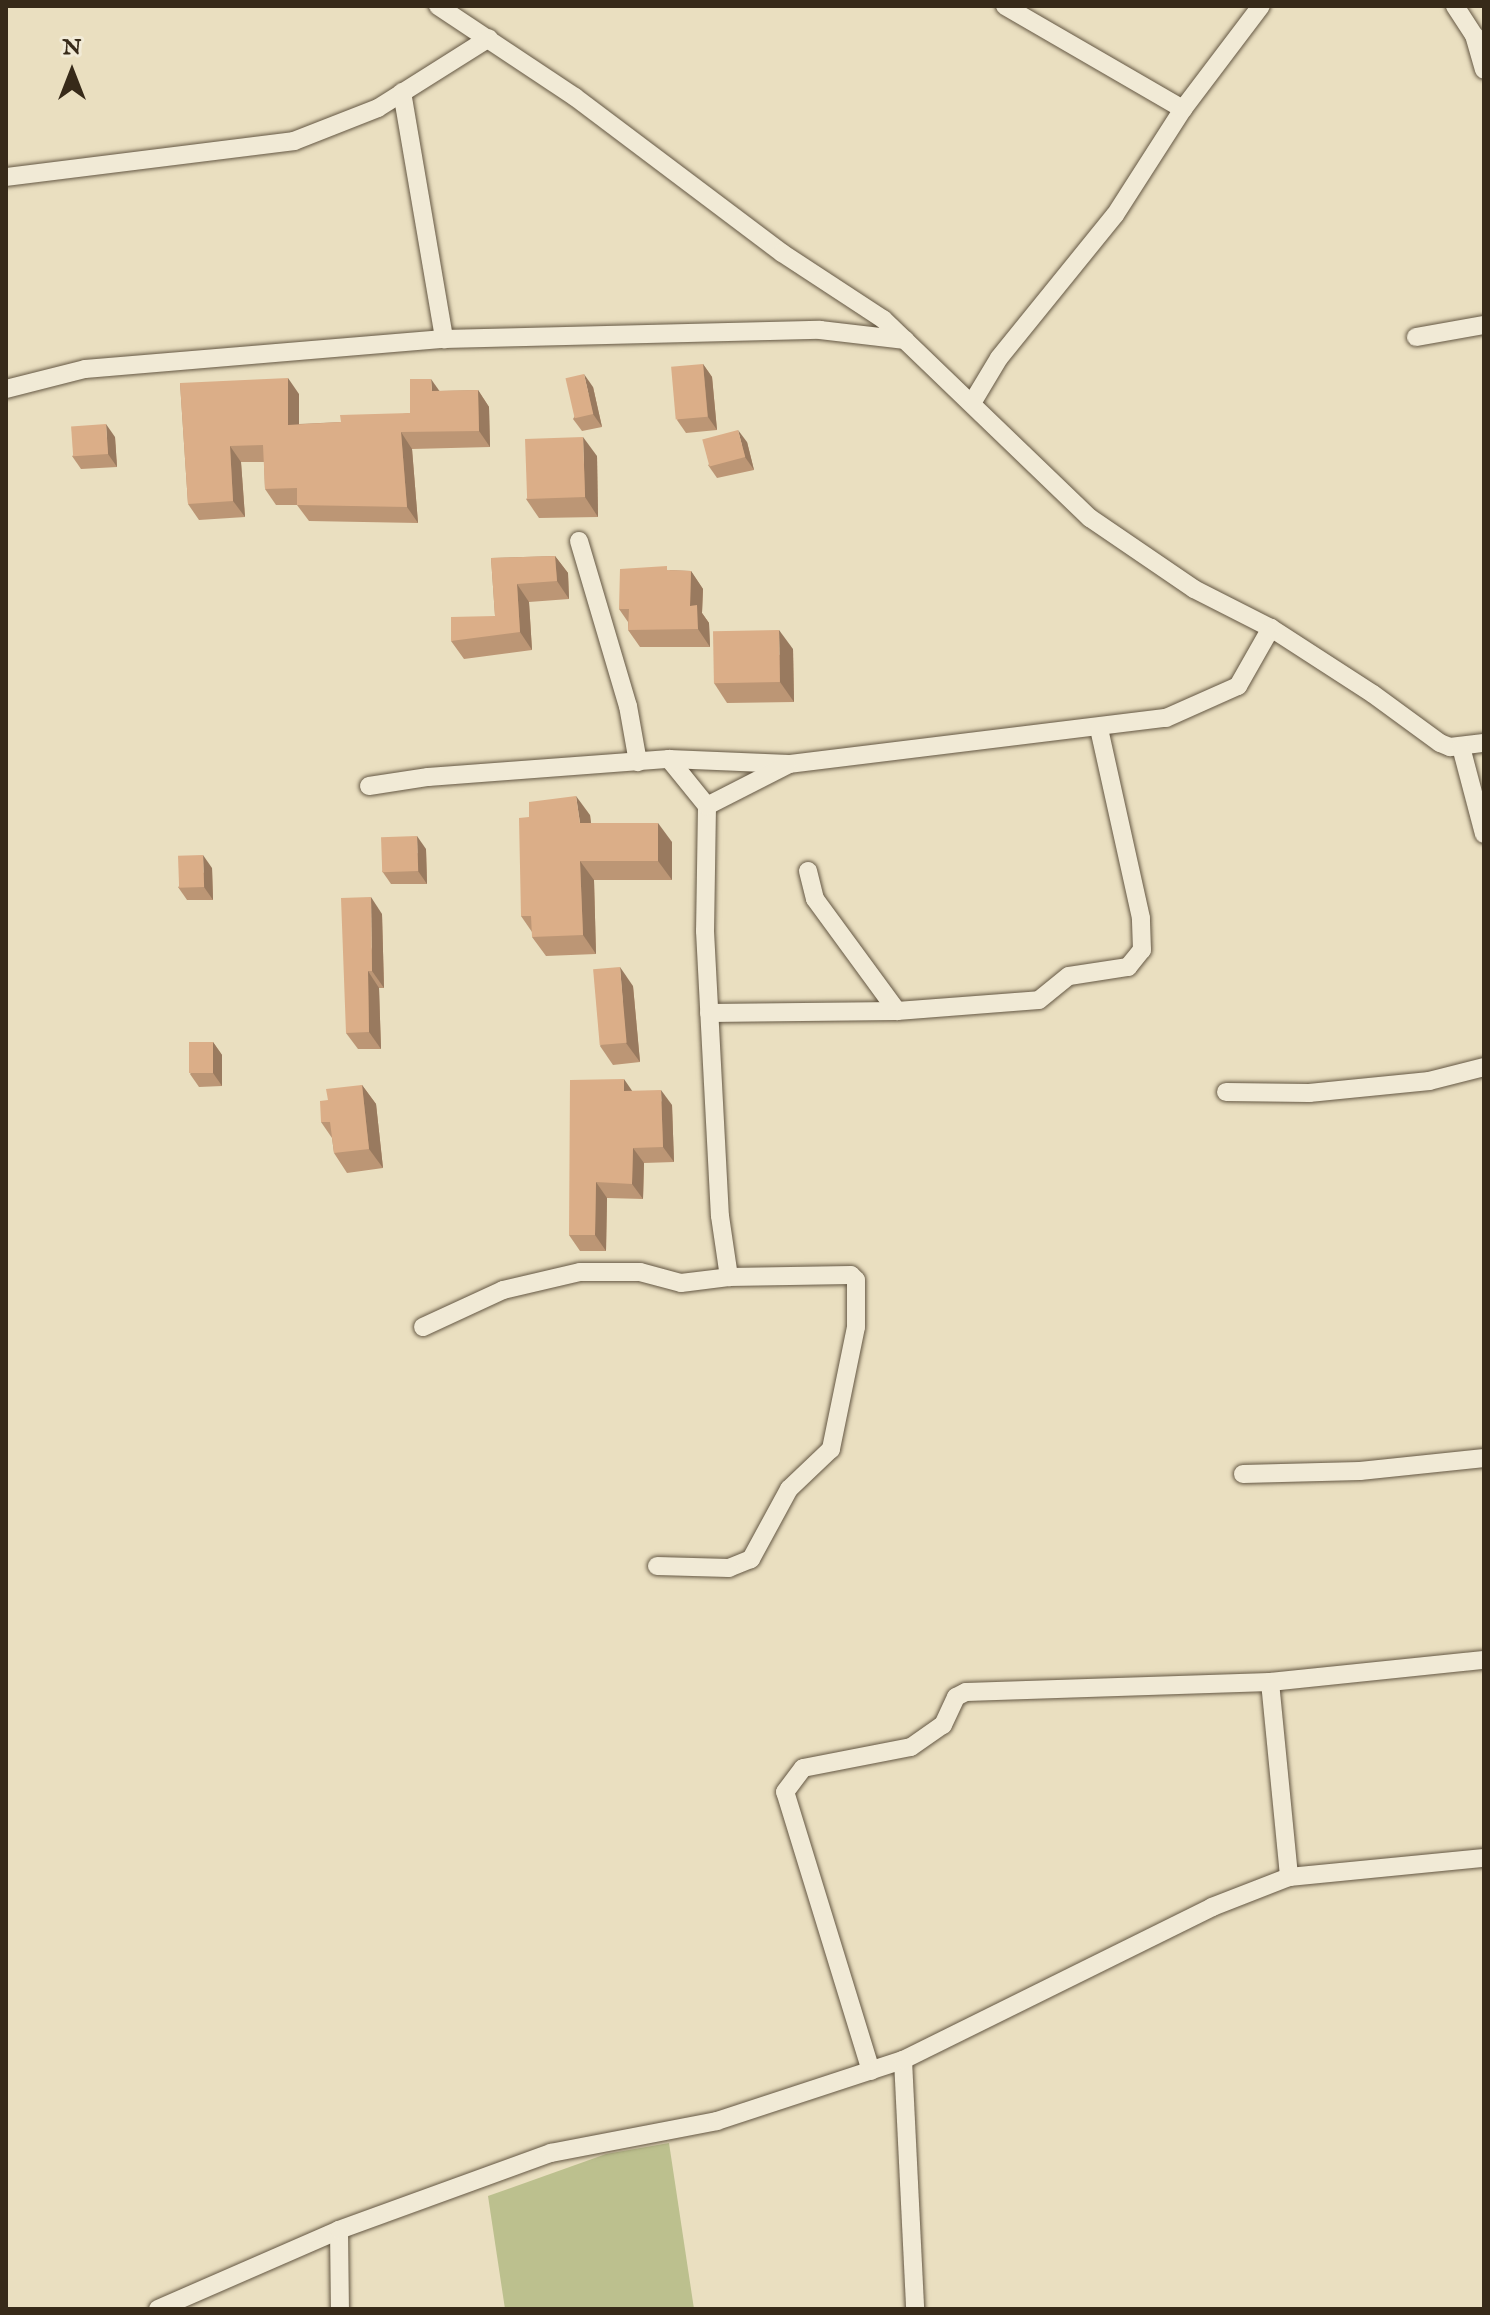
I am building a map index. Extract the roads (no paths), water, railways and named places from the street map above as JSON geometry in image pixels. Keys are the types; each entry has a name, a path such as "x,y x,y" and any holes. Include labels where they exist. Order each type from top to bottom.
{"street":[{"path":"438,6 489,38 782,253 883,319 1090,518 1194,589 1271,628 1440,743 1461,747 1484,743"},
{"path":"1005,6 1183,109"},
{"path":"972,403 999,358 1115,215 1183,109 1261,6"},
{"path":"1455,6 1474,35 1484,70"},
{"path":"6,177 294,141 378,108 489,38"},
{"path":"402,92 444,339"},
{"path":"1416,337 1484,325"},
{"path":"6,389 85,369 444,339 820,330 905,340"},
{"path":"579,541 628,706 638,762"},
{"path":"369,786 428,777 669,759 789,764 1099,729 1166,718 1225,694 1245,677 1271,628"},
{"path":"709,1013 897,1011 1039,1000 1069,976 1112,973 1136,959 1142,950 1141,918 1099,729"},
{"path":"1461,747 1484,834"},
{"path":"669,759 707,806 709,1013 720,1216 729,1277"},
{"path":"707,806 789,764"},
{"path":"808,871 815,899 897,1011"},
{"path":"1226,1092 1309,1093 1429,1081 1484,1067"},
{"path":"423,1327 503,1290 580,1272 640,1272 681,1283 729,1277 851,1275 856,1280 856,1327 843,1404 831,1449 789,1489 751,1559 729,1568 657,1566"},
{"path":"1243,1474 1360,1471 1484,1458"},
{"path":"871,2071 785,1792 789,1780 803,1768 911,1747 943,1725 956,1697 966,1692 1270,1682 1484,1660"},
{"path":"1270,1682 1289,1877"},
{"path":"159,2309 339,2230 551,2153 717,2121 903,2060 1212,1907 1289,1877 1484,1858"},
{"path":"903,2060 915,2309"},
{"path":"339,2230 340,2309"}]}
